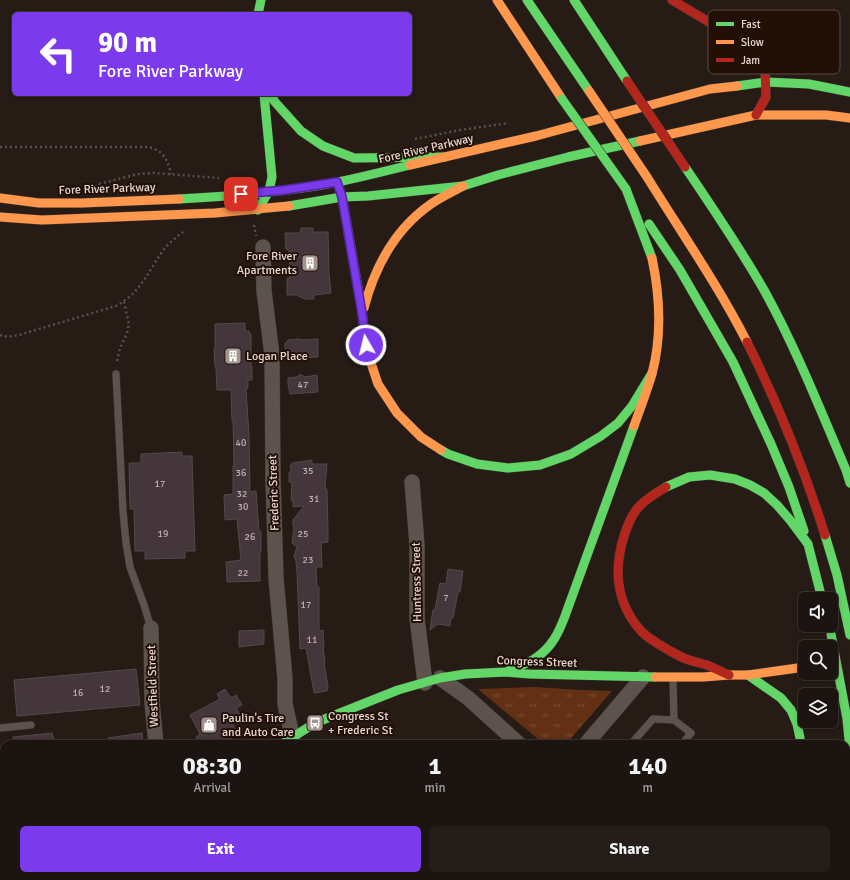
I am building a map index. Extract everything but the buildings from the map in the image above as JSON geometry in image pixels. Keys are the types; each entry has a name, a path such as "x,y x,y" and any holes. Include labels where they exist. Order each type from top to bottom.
{"main road":[{"path":"258,12 261,0"},
{"path":"497,0 562,99 680,270 733,362 789,487 808,544 820,592"},
{"path":"527,0 647,177 695,252 726,302 766,379 794,444 826,536 849,632"},
{"path":"574,0 726,228 764,290 797,354 846,470 850,483"},
{"path":"672,0 708,21"},
{"path":"756,116 766,97 765,74"},
{"name":"Fore River Parkway","path":"0,198 39,203 82,203 213,197 285,190 337,182 536,136 710,89 766,82 809,84 850,92"},
{"path":"258,210 269,191 272,177 264,96"},
{"path":"271,96 301,131 322,146 354,158 445,157"},
{"path":"362,313 375,272 399,233 423,209 442,196 463,186 498,175 568,157 756,116 826,115 850,118"},
{"path":"337,182 342,197 362,313 364,334 372,369 377,382 392,408 413,430 438,449 465,462 494,468 508,469 533,467 557,461 590,445 617,424 638,399 652,373"},
{"path":"0,217 42,220 215,214 281,207 342,197 368,196 463,186"},
{"path":"506,672 537,658 554,641 564,620 652,373 659,336 659,311 655,270 647,242 626,190"},
{"path":"729,675 707,665 688,660 657,643 643,633 631,617 622,600 618,581 618,565 620,546 628,525 637,509 650,497 670,485 689,477 710,475 735,479 764,493 790,520 808,544"},
{"path":"829,632 847,719 849,740"},
{"path":"838,660 844,659"},
{"name":"Congress Street","path":"292,740 316,722 398,690 440,678 465,674 506,672 643,677 703,677 748,675 798,668"},
{"path":"748,675 780,698 791,710 797,724 800,740"}],"street":[{"name":"Frederic Street","path":"263,247 264,290 272,354 273,478 276,578 289,740"},
{"name":"Huntress Street","path":"412,482 417,545 417,618 425,683"},
{"name":"Westfield Street","path":"151,628 152,702 156,740"},
{"path":"589,740 643,677"},
{"path":"440,678 468,698 515,740"}],"lane":[{"path":"116,374 126,543 130,567 151,628"},
{"path":"673,677 674,720"},
{"path":"635,740 653,719 674,720 691,733 685,740"},
{"path":"0,728 31,724"}],"path":[{"path":"0,147 155,148 165,157 171,174"},
{"path":"253,224 256,232 256,247 263,247"},
{"path":"0,335 8,337 19,335 116,306 124,302 135,292 166,247 181,233 189,230"},
{"path":"117,361 129,324 124,302"}],"green space":[{"path":"535,687 612,691 569,740 539,740 478,689"}],"traffic: fast":[{"path":"258,12 261,0"},
{"path":"527,0 589,91"},
{"path":"574,0 627,81"},
{"path":"737,86 766,82 809,84 850,92"},
{"path":"258,210 269,191 272,177 264,96"},
{"path":"271,96 301,131 323,146 354,158 445,157"},
{"path":"562,99 626,189"},
{"path":"289,206 342,197 368,196 463,186 498,175 568,157 640,141"},
{"path":"179,199 279,191 338,182 410,165"},
{"path":"685,167 726,228 776,312 807,379 846,470 850,483"},
{"path":"626,189 652,258"},
{"path":"649,224 680,270 733,362 771,444 789,487 804,531"},
{"path":"441,450 477,464 508,468 540,465 571,454 601,436 618,423 632,406 652,373"},
{"path":"506,672 526,664 537,657 547,649 557,633 565,616 634,426"},
{"path":"666,487 689,477 710,475 735,479 764,493 790,520 808,544 820,592"},
{"path":"825,535 837,575 850,635"},
{"path":"831,634 847,719 849,740"},
{"path":"288,740 315,723 398,690 440,678 465,674 506,672 655,677"},
{"path":"748,675 781,698 791,710 797,724 800,740"}],"traffic: slow":[{"path":"497,0 562,99"},
{"path":"410,165 536,136 710,89 737,86"},
{"path":"589,91 647,177"},
{"path":"640,141 756,115 826,115 850,118"},
{"path":"647,177 712,279 747,342"},
{"path":"337,182 342,197 362,311 365,341 378,384 397,413 421,437 441,450"},
{"path":"364,308 374,278 388,250 397,237 418,214 431,204 463,186"},
{"path":"0,198 39,203 82,203 179,199"},
{"path":"0,217 42,220 215,213 289,206"},
{"path":"634,426 652,374 659,331 657,287 652,258"},
{"path":"655,677 748,675 798,668"}],"traffic: jam":[{"path":"672,0 708,21"},
{"path":"756,115 766,97 765,74"},
{"path":"627,81 685,167"},
{"path":"747,342 790,437 825,535"},
{"path":"666,487 640,505 628,525 624,536 619,562 618,575 622,599 634,622 642,632 651,639 684,658 707,665 729,675"}],"place":[{"name":"Fore River Apartments","path":"310,263"},
{"name":"Logan Place","path":"233,356"},
{"name":"Congress St + Frederic St","path":"315,723"},
{"name":"Paulin's Tire and Auto Care","path":"209,725"}],"route":[{"path":"241,194 285,190 337,182 342,197 366,345"}]}
